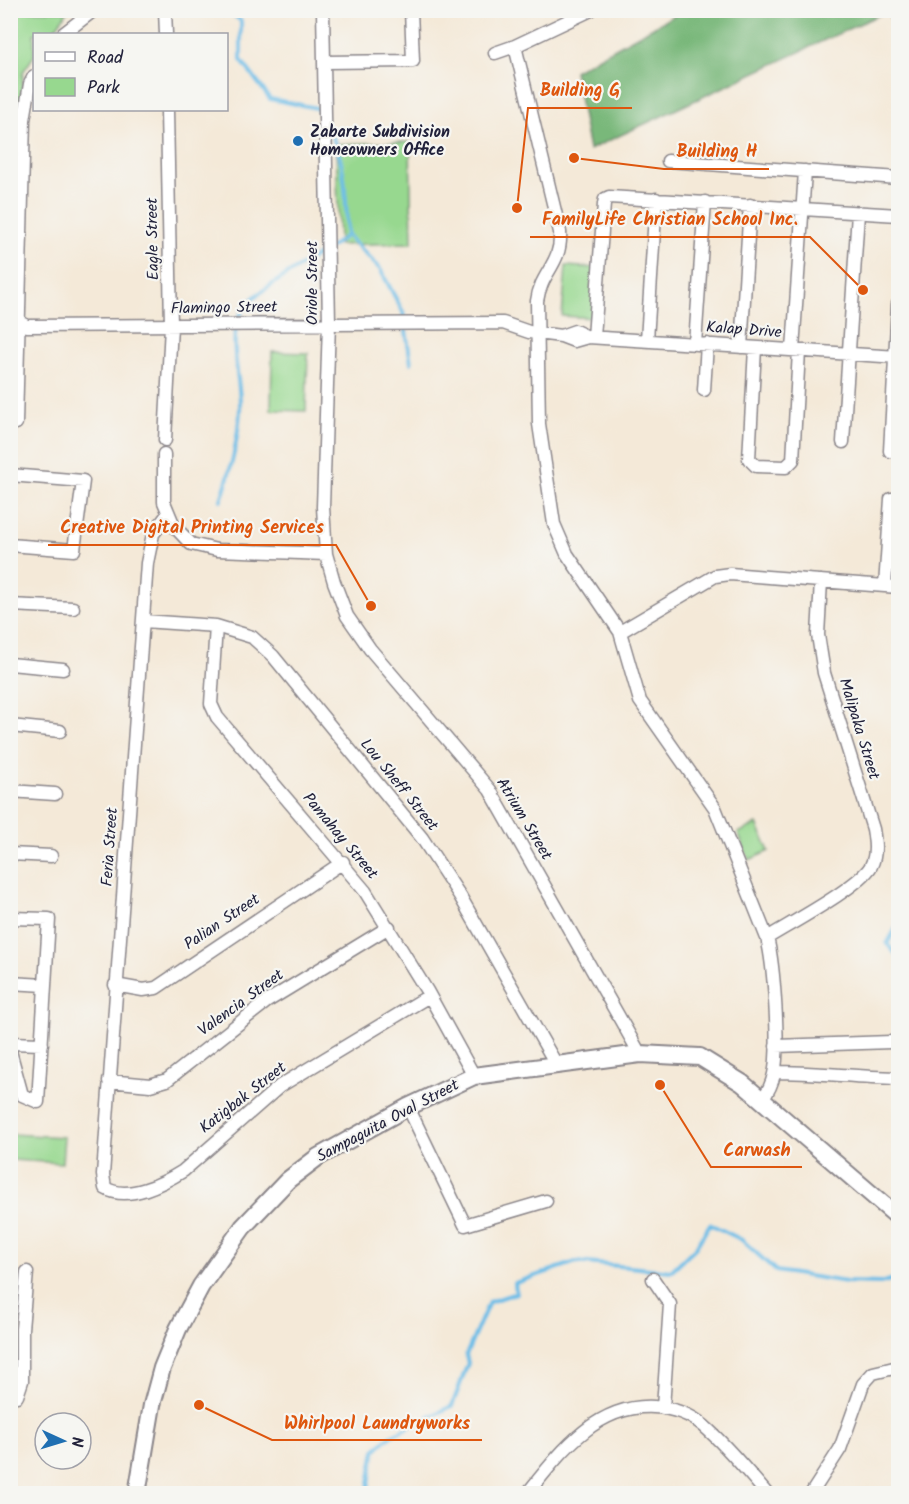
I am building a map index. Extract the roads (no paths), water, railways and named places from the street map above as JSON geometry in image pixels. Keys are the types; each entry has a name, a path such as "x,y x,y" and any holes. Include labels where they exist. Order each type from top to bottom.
{"main road":[{"name":"Sampaguita Oval Street","path":"137,1494 152,1405 162,1368 178,1329 219,1258 243,1227 288,1180 318,1157 471,1071 640,1054 700,1057 728,1073 762,1100 898,1217"}],"street":[{"path":"64,33 94,10"},
{"path":"165,10 166,33"},
{"name":"Oriole Street","path":"323,10 329,323 322,507 326,554"},
{"path":"325,62 413,61 411,10"},
{"path":"495,53 591,10"},
{"path":"515,46 560,232 559,254 538,290 537,334 539,424 554,524 567,554 620,633 640,701 715,808 767,938 771,959 776,1046 775,1072 762,1100"},
{"path":"16,423 14,320 24,120 33,78"},
{"name":"Eagle Street","path":"165,440 171,326 167,111"},
{"path":"668,161 898,178"},
{"path":"755,348 749,459 756,466 786,467 793,460 805,171"},
{"path":"591,337 605,199 609,197 898,215"},
{"path":"647,340 656,199"},
{"path":"704,390 701,344 705,202"},
{"path":"741,347 750,205"},
{"path":"843,442 858,213"},
{"path":"890,451 897,357 898,304"},
{"name":"Flamingo Street","path":"14,320 171,326 503,323 537,334"},
{"name":"Kalap Drive","path":"537,334 561,336 574,341 591,337 897,357"},
{"path":"164,454 162,491 168,514 182,537 191,544 203,548 326,554"},
{"path":"10,475 82,481 74,550 10,545"},
{"path":"885,586 891,499 898,499"},
{"name":"Feria Street","path":"105,1188 103,1175 115,986 149,548 153,534 168,514"},
{"name":"Atrium Street","path":"326,554 347,616 370,649 490,790 640,1054"},
{"path":"620,633 715,576 730,574 898,587"},
{"name":"Malipaka Street","path":"767,938 854,883 863,876 874,859 873,829 820,654 821,581"},
{"path":"10,604 73,608"},
{"name":"Lou Sheff Street","path":"143,621 216,626 252,637 273,656 422,838 460,896 556,1064"},
{"name":"Pamahay Street","path":"216,626 211,704 217,717 343,862 388,927 471,1071"},
{"path":"10,664 63,669"},
{"path":"10,726 60,730"},
{"path":"10,791 55,794"},
{"path":"10,854 51,856"},
{"name":"Palian Street","path":"115,986 143,990 156,988 343,862"},
{"path":"10,918 49,919 39,1102 22,1095 10,1051"},
{"name":"Valencia Street","path":"109,1081 150,1085 167,1080 266,1002 388,927"},
{"path":"10,983 45,985"},
{"name":"Katigbak Street","path":"105,1188 117,1192 138,1191 168,1180 183,1171 280,1086 429,996"},
{"path":"776,1046 891,1042"},
{"path":"10,1043 42,1044"},
{"path":"775,1072 895,1078"},
{"path":"408,1107 465,1225 546,1201"},
{"path":"16,1396 22,1381 16,1328 27,1272"},
{"path":"653,1279 670,1304 663,1408"},
{"path":"811,1494 840,1449 863,1384 873,1373 898,1367"},
{"path":"527,1494 551,1464 589,1426 619,1410 663,1408 679,1410 703,1425 767,1494"}],"waterway":[{"path":"227,10 241,21 241,60 270,99 317,108 321,115"},
{"path":"330,132 343,169 347,235 380,269 403,312 411,363"},
{"path":"331,247 347,235"},
{"path":"221,500 234,456 239,422 240,397 235,341 240,315 248,303 263,291 324,251"},
{"path":"898,925 887,944 898,956"},
{"path":"367,1494 375,1450 390,1436 452,1406 468,1363 466,1355 489,1302 516,1293 515,1283 576,1262 671,1271 696,1247 710,1224 742,1240 776,1271 846,1282 880,1283 898,1278"}],"place":[{"name":"Zabarte Subdivision Homeowners Office","path":"298,141"},
{"name":"Building H","path":"574,158"},
{"name":"Building G","path":"517,208"},
{"name":"FamilyLife Christian School Inc.","path":"863,290"},
{"name":"Creative Digital Printing Services","path":"371,606"},
{"name":"Carwash","path":"660,1085"},
{"name":"Whirlpool Laundryworks","path":"199,1405"}]}
